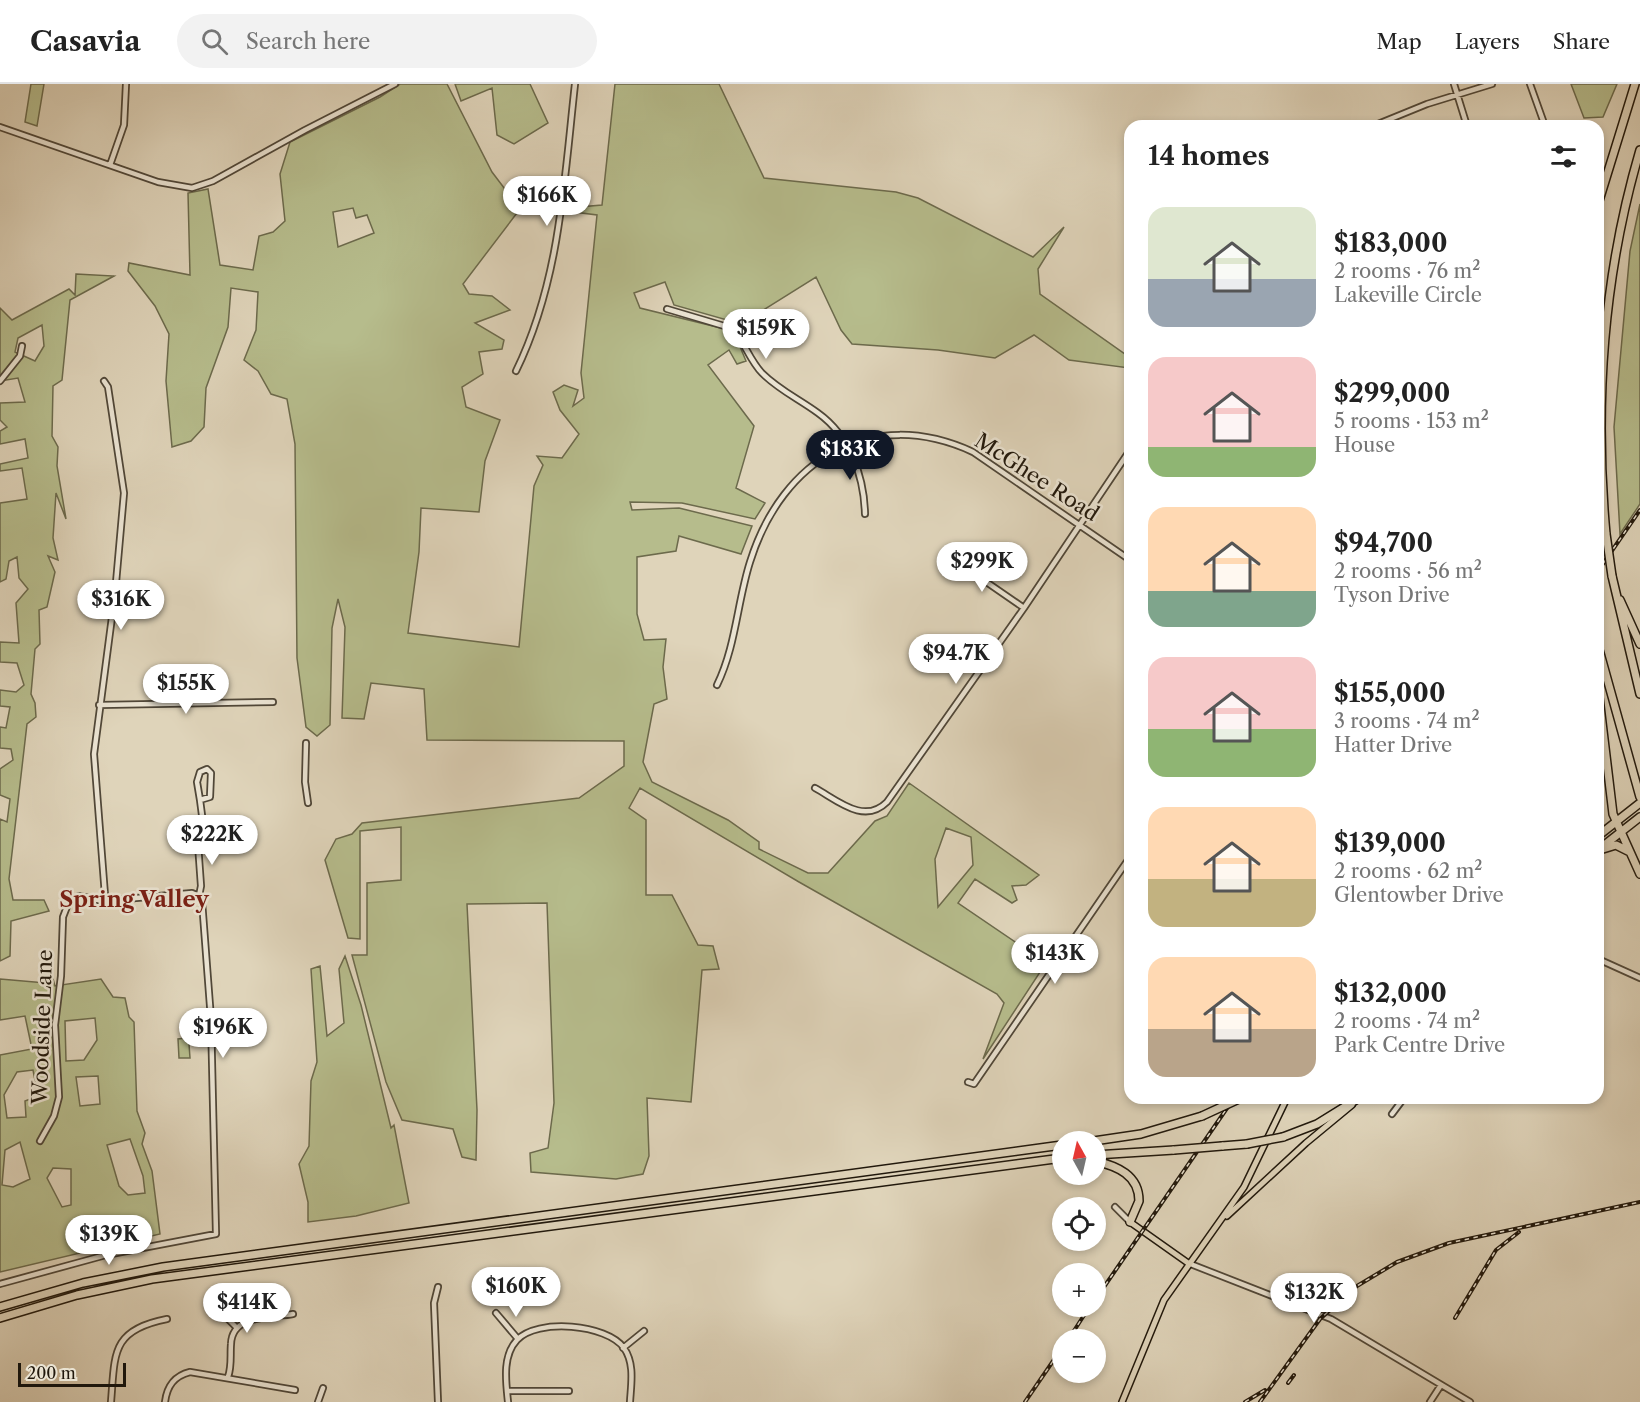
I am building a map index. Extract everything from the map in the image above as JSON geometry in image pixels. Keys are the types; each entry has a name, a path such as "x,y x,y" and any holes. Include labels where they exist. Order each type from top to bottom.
{"highway":[{"path":"1604,185 1635,84"},
{"path":"1604,340 1616,246 1640,150"},
{"path":"1604,501 1612,576 1640,694"},
{"path":"1612,576 1640,644"},
{"path":"1604,668 1640,797"},
{"path":"1604,742 1615,822 1640,874"},
{"path":"1604,830 1640,803"},
{"path":"1604,826 1608,821 1611,804"},
{"path":"1604,846 1640,818"},
{"path":"1604,849 1616,845 1629,853"},
{"path":"1106,1139 1154,1131 1202,1116 1228,1104"},
{"path":"1106,1154 1247,1144 1283,1137 1317,1124 1350,1104"},
{"path":"0,1307 82,1283 163,1267 1052,1146"},
{"path":"0,1318 76,1295 152,1279 951,1170 1052,1160"},
{"path":"1106,1165 1122,1171 1133,1180 1139,1201 1130,1222"}],"main road":[{"path":"1122,1402 1158,1312 1188,1263 1250,1177 1284,1104"},
{"path":"1215,1228 1306,1143 1353,1104"},
{"path":"1130,1222 1188,1263"}],"street":[{"path":"110,165 124,125 126,84"},
{"path":"0,127 169,185 186,188 202,186 395,84"},
{"path":"516,371 538,320 556,245 575,84"},
{"path":"1454,84 1465,120"},
{"path":"1388,120 1427,104 1457,97 1492,84"},
{"path":"1530,84 1543,120"},
{"path":"667,309 735,331 758,368 784,392 820,414 847,445 860,476 865,514"},
{"path":"0,381 20,356 22,346"},
{"path":"104,381 108,387 123,472 124,505 99,705 94,765 105,895 111,900"},
{"name":"McGhee Road","path":"717,685 727,664 750,562 771,513 784,493 808,468 847,445 865,439 915,435 947,441 973,452 1124,556"},
{"path":"815,788 857,811 871,812 882,807 899,787 1024,608 1078,524 1124,459"},
{"path":"953,559 1024,608"},
{"path":"99,705 273,702"},
{"path":"306,743 305,782 308,803"},
{"path":"0,1284 106,1255 216,1234 211,1019 202,901 199,896 201,886 197,830 203,823 200,800 198,778 202,770 209,769 212,773 212,794 200,800"},
{"path":"968,1082 974,1084 1124,866"},
{"name":"Woodside Lane","path":"40,1141 54,1116 59,1097 55,1025 64,912 77,897 111,900 192,893 199,896"},
{"path":"1604,962 1640,978"},
{"path":"1392,1114 1400,1104"},
{"path":"1114,1206 1130,1222"},
{"path":"1188,1263 1331,1319 1470,1402"},
{"path":"438,1287 434,1303 438,1402"},
{"path":"219,1310 237,1328"},
{"path":"496,1313 518,1339"},
{"path":"228,1377 231,1339 237,1328 249,1320 293,1314"},
{"path":"111,1402 115,1359 122,1341 139,1326 166,1319"},
{"path":"508,1402 508,1358 518,1339 539,1328 562,1327 603,1333 623,1348 631,1366 630,1402"},
{"path":"623,1348 644,1331"},
{"path":"165,1402 170,1384 185,1373 200,1372 295,1390"},
{"path":"1431,1402 1441,1385"},
{"path":"318,1402 322,1388"},
{"path":"507,1391 569,1391"}],"green space":[{"path":"31,84 44,84 37,126 25,122"},
{"path":"400,84 447,84 492,172 520,209 463,284 469,294 492,296 510,310 475,323 504,340 502,349 479,352 483,374 462,387 466,407 500,420 485,461 479,512 421,508 419,552 408,633 519,647 534,486 543,465 537,456 562,458 579,434 560,410 553,392 564,385 578,390 573,406 584,398 581,373 597,215 566,211 567,208 602,205 615,84 719,84 764,178 896,192 918,198 1033,257 1064,227 1038,269 1040,294 1124,353 1124,367 1069,360 1034,335 995,358 938,350 852,344 841,330 816,277 741,324 674,305 665,282 634,293 640,308 725,329 731,341 738,342 746,361 737,364 729,350 708,365 754,426 736,488 765,503 755,519 682,503 630,502 632,510 679,508 752,526 741,554 679,536 676,551 637,557 637,614 644,640 666,639 663,667 667,699 654,704 643,762 652,782 728,820 759,842 759,849 808,873 828,873 875,821 887,816 909,783 1039,875 1026,885 1012,886 1017,900 1012,903 975,879 958,903 1046,963 983,1059 1004,1003 997,994 799,882 640,788 629,808 646,820 646,895 672,895 698,945 713,946 719,969 702,970 691,1102 647,1098 649,1156 643,1174 616,1179 531,1172 530,1153 548,1148 554,1103 547,903 467,904 477,1110 476,1160 462,1157 453,1129 402,1120 386,1082 352,955 367,955 367,883 401,880 401,827 360,831 360,939 348,938 325,860 336,839 352,834 362,823 579,798 624,766 624,741 427,740 424,689 371,683 364,719 342,718 345,627 338,599 332,628 330,725 317,736 306,727 297,658 295,444 287,399 271,394 258,371 244,360 256,330 258,292 231,288 228,327 206,388 204,427 191,441 172,447 166,381 169,334 155,306 128,271 129,263 190,275 188,193 208,189 220,265 253,270 259,236 273,232 285,221 280,174 290,142 380,97","holes":["353,208 356,218 367,215 374,233 338,247 333,212","946,828 971,837 973,865 938,907 935,859"]},
{"path":"455,84 530,84 548,123 514,144 497,135 492,88 461,101"},
{"path":"1571,84 1617,84 1603,117 1584,118"},
{"path":"1640,204 1640,504 1620,534 1614,427 1630,251"},
{"path":"76,274 114,276 70,300 62,380 53,386 52,436 58,447 57,466 66,519 56,493 53,538 58,560 48,556 55,572 47,607 39,610 40,644 35,649 31,694 35,703 36,717 27,724 9,879 13,900 44,900 49,911 11,921 10,956 0,961 0,819 7,822 10,799 0,795 0,769 13,760 11,749 0,748 0,727 6,728 10,707 0,706 0,690 16,692 24,685 17,663 0,662 0,642 19,643 16,603 28,589 19,578 17,557 9,561 6,579 0,582 0,503 27,499 22,468 0,471 0,464 28,458 25,439 0,444 0,431 7,427 0,420 0,403 25,402 18,378 0,381 0,308 12,320 69,289 75,295","holes":["42,325 44,346 35,361 15,352 18,338"]},
{"path":"345,956 361,1005 391,1128 394,1125 409,1203 356,1216 308,1222 308,1202 299,1164 309,1146 311,1081 317,1062 311,969 320,966 327,1036 344,1023 339,969"},
{"path":"0,979 46,983 53,979 55,986 101,979 113,997 125,998 129,1017 134,1022 137,1111 145,1133 142,1144 152,1171 160,1234 0,1272 0,1055 32,1049 25,1016 0,1020","holes":["95,1018 97,1040 84,1060 66,1061 65,1021","33,1070 38,1096 25,1101 26,1117 7,1118 4,1095 17,1072","98,1076 100,1104 80,1106 76,1077","130,1139 143,1176 145,1193 128,1195 119,1186 107,1145","20,1142 30,1179 13,1187 2,1185 5,1150","53,1168 71,1169 71,1205 62,1207 47,1178"]},
{"path":"194,1037 195,1043 189,1044 190,1058 179,1058 178,1039"}],"railway":[{"path":"1604,562 1640,510"},
{"path":"1106,1284 1230,1104"},
{"path":"1260,1402 1320,1319 1357,1286 1397,1262 1449,1243 1640,1202"},
{"path":"1455,1318 1496,1250 1519,1232"},
{"path":"1075,1329 1083,1317"},
{"path":"1025,1402 1052,1363"},
{"path":"1288,1383 1294,1375"},
{"path":"1245,1402 1265,1390"}],"district":[{"name":"Spring Valley","path":"134,899"}]}
